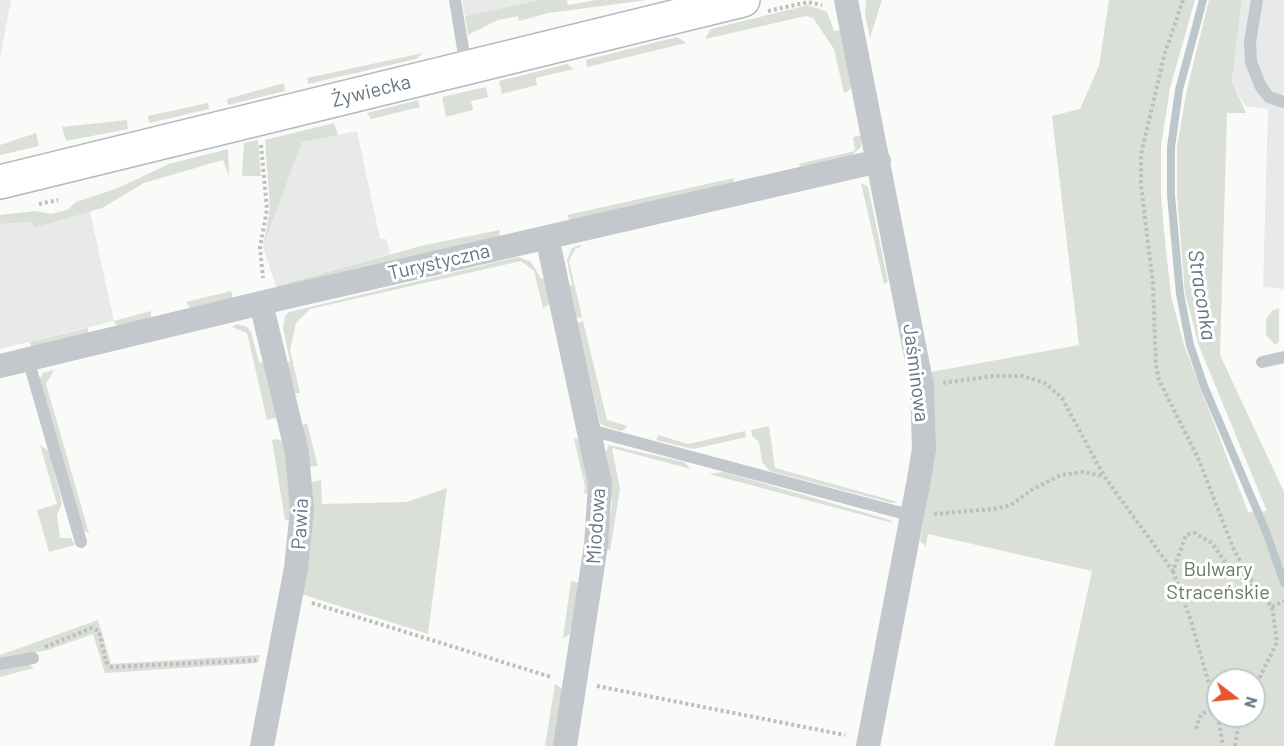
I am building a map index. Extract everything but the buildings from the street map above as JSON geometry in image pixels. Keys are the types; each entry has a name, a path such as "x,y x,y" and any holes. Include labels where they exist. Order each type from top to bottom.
{"main road":[{"name":"Żywiecka","path":"0,182 466,68 698,5 743,0"}],"street":[{"name":"Jaśminowa","path":"846,0 922,386 924,449 869,743"},
{"name":"Turystyczna","path":"0,366 263,302 879,161"},
{"name":"Miodowa","path":"547,237 600,483 600,513 576,681 564,746"},
{"name":"Pawia","path":"262,746 301,540 302,488 297,453 263,302"}],"lane":[{"path":"455,0 466,68"},
{"path":"1257,0 1250,42 1251,62 1269,97 1284,102"},
{"path":"1262,362 1284,357"},
{"path":"28,359 81,542"},
{"path":"590,430 913,516"},
{"path":"0,664 33,658"}],"path":[{"path":"1183,0 1159,75 1141,155 1141,185 1153,284 1156,365 1159,380 1198,458 1234,550 1257,590"},
{"path":"260,136 267,209 260,248 263,302"},
{"path":"922,386 993,376 1023,376 1045,383 1062,398 1104,476 1173,571 1206,673"},
{"path":"913,516 993,509 1011,505 1061,475 1083,472 1104,476"},
{"path":"1173,571 1186,535 1195,533 1212,543 1227,565 1257,590 1272,607 1277,642 1264,668"},
{"path":"291,597 561,680 576,681 869,743"},
{"path":"1272,607 1281,602"},
{"path":"33,658 48,645 92,627 99,631 106,662 112,667 279,659"},
{"path":"1196,729 1201,714 1206,712"},
{"path":"1220,728 1223,746"},
{"path":"1235,746 1238,728"}],"shaded area":[{"path":"0,0 11,0 0,59"},
{"path":"462,0 539,0 465,16"},
{"path":"1242,0 1284,0 1284,289 1263,287 1268,109 1245,106 1232,81"},
{"path":"357,131 380,239 386,239 390,254 276,286 263,247 302,142"},
{"path":"90,211 114,321 0,349 0,224 33,222 34,228"}],"green space":[{"path":"539,0 567,0 568,5 596,0 647,0 548,13 519,21 518,16 498,20 468,35 465,16"},
{"path":"866,0 882,0 870,38 865,15"},
{"name":"Bulwary Straceńskie","path":"1109,0 1195,0 1170,88 1161,146 1161,193 1171,296 1184,345 1248,512 1267,511 1199,346 1185,293 1177,195 1177,147 1187,89 1209,0 1242,0 1232,81 1246,113 1227,113 1220,355 1284,492 1284,746 1054,746 1092,571 928,534 926,546 920,541 927,500 931,372 1079,345 1052,116 1080,109 1099,66"},
{"path":"808,5 827,12 834,31 841,30 853,85 844,93 834,49 813,18 806,16 705,39 711,29"},
{"path":"677,37 686,43 587,67 586,60"},
{"path":"423,53 416,59 308,84 307,78"},
{"path":"567,64 574,69 536,78 537,85 502,94 499,81"},
{"path":"284,83 285,91 228,105 227,99"},
{"path":"486,87 488,97 471,101 473,110 446,117 442,97"},
{"path":"418,100 420,107 371,119 367,113"},
{"path":"208,103 209,109 149,123 148,116"},
{"path":"127,120 128,129 66,141 62,127"},
{"path":"334,123 338,135 302,142 263,247 270,209 265,140"},
{"path":"36,133 39,146 0,155 0,145"},
{"path":"863,135 861,147 851,156 803,168 798,164 855,151 853,137"},
{"path":"258,140 261,176 242,176 244,143"},
{"path":"228,149 229,176 223,160 144,183 102,208 34,228 32,222 0,224 0,215 35,211 51,214 67,210 76,202 118,188 169,164"},
{"path":"734,178 733,184 570,221 567,215"},
{"path":"861,183 868,187 888,282 884,284"},
{"path":"500,230 499,237 277,288 276,286 425,245"},
{"path":"580,245 581,247 575,249 569,261 582,317 577,318 569,286 572,285 567,260 572,248"},
{"path":"518,257 531,262 541,279 545,278 551,303 543,308 534,271 521,261 310,309 296,323 290,350 300,393 292,393 285,363 290,361 283,328 285,316 289,312"},
{"path":"231,291 233,298 190,308 186,302"},
{"path":"1279,309 1279,342 1275,345 1266,335 1266,319 1273,310"},
{"path":"151,311 151,318 117,327 114,321"},
{"path":"583,321 607,420 628,426 622,431 600,423 577,323"},
{"path":"237,324 247,327 251,332 259,362 267,364 279,417 267,420 247,333 232,327"},
{"path":"88,328 88,333 31,347 30,342"},
{"path":"54,370 46,384 89,533 82,530 39,381 43,373"},
{"path":"307,423 318,466 308,467 300,427"},
{"path":"769,426 775,468 898,502 892,503 770,471 762,462 759,442 752,436 751,430"},
{"path":"745,431 746,437 693,449 656,440 658,435 688,444"},
{"path":"581,438 590,491 584,494 585,486 574,439"},
{"path":"277,439 284,442 286,452 292,520 285,520 272,440"},
{"path":"40,445 49,451 62,503 57,515 60,538 71,538 75,545 49,552 37,510 57,504"},
{"path":"609,445 684,462 691,469 612,448 620,489 610,551 605,547 612,504 606,452"},
{"path":"724,472 890,520 893,523 709,474"},
{"path":"321,480 322,504 407,502 447,488 428,634 301,594 310,483"},
{"path":"571,581 579,583 574,627 568,636 563,638"},
{"path":"98,620 111,664 260,655 258,663 105,673 93,634 48,650 0,659 0,655"},
{"path":"29,664 34,668 0,677 0,670"},
{"path":"555,684 563,689 554,746 545,746"}],"waterway":[{"name":"Straconka","path":"1203,0 1179,90 1171,147 1171,195 1180,294 1190,345 1204,386 1267,534 1284,583"}]}
